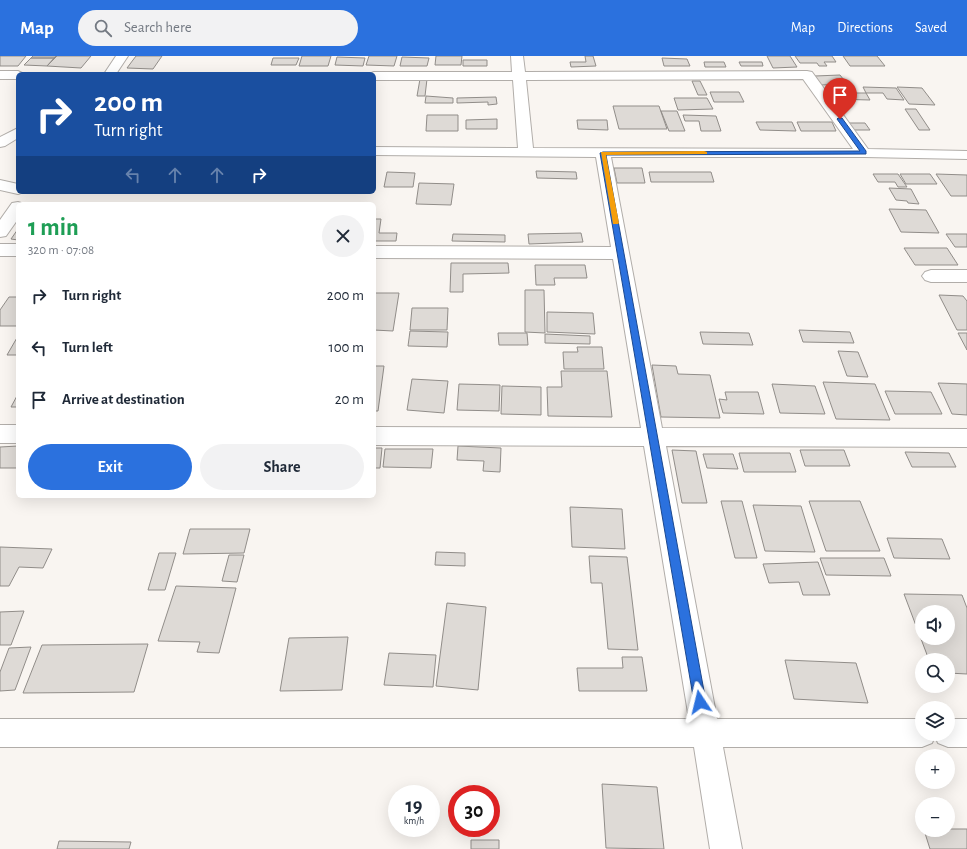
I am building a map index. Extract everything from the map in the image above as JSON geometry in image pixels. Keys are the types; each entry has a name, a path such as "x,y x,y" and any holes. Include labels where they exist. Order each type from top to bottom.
{"street":[{"path":"111,72 122,56"},
{"path":"517,56 526,153"},
{"path":"0,75 16,75"},
{"path":"376,76 807,75 864,152"},
{"path":"0,143 16,133"},
{"path":"376,151 526,153 864,152 967,155"},
{"path":"603,153 726,849"},
{"path":"0,185 16,189"},
{"path":"0,232 16,210"},
{"path":"0,250 16,250"},
{"path":"376,252 621,253"},
{"path":"931,276 967,276"},
{"path":"0,434 16,434"},
{"path":"376,436 967,438"},
{"path":"0,733 915,733"},
{"path":"955,733 967,733"}],"building":[{"path":"0,56 26,56 18,66 0,66"},
{"path":"33,56 56,56 54,58 31,58"},
{"path":"57,56 91,56 81,68 47,66"},
{"path":"136,56 162,56 153,69 127,68"},
{"path":"302,56 331,56 328,66 299,66"},
{"path":"369,56 397,56 394,66 366,65"},
{"path":"436,56 462,56 461,65 435,65"},
{"path":"585,56 593,56 596,66 571,67 570,62 586,62"},
{"path":"767,56 790,56 797,67 773,68"},
{"path":"795,56 832,56 836,62 824,62 827,66 819,66 817,63 800,63"},
{"path":"843,56 877,56 885,66 850,66"},
{"path":"337,57 365,58 363,66 335,65"},
{"path":"402,57 429,58 427,66 400,66"},
{"path":"31,58 54,58 47,66 24,65"},
{"path":"273,58 299,58 296,65 271,65"},
{"path":"662,58 687,59 690,66 664,66"},
{"path":"463,60 487,60 487,66 463,66"},
{"path":"704,62 724,62 726,67 705,67"},
{"path":"739,62 762,62 763,66 741,66"},
{"path":"840,75 847,84 821,85 815,76"},
{"path":"420,79 427,79 425,96 417,96"},
{"path":"692,81 700,81 707,95 698,95"},
{"path":"863,87 896,88 904,100 887,99 883,93 866,93"},
{"path":"897,87 922,88 935,105 909,104"},
{"path":"710,92 739,92 744,102 714,102"},
{"path":"829,93 866,93 870,100 832,99"},
{"path":"426,96 453,98 453,103 425,103"},
{"path":"496,97 497,104 488,105 488,102 457,103 457,98"},
{"path":"674,98 707,98 713,109 678,110"},
{"path":"613,106 659,106 667,129 619,129"},
{"path":"905,109 916,109 930,130 919,130"},
{"path":"661,111 677,111 685,131 669,131"},
{"path":"427,115 458,115 458,131 426,131"},
{"path":"683,115 716,116 721,131 701,131 699,121 685,121"},
{"path":"497,119 497,129 466,129 466,120"},
{"path":"577,120 607,120 608,130 578,129"},
{"path":"756,122 792,122 796,131 760,130"},
{"path":"797,122 832,122 836,131 801,131"},
{"path":"847,123 865,123 870,130 851,130"},
{"path":"614,168 642,168 645,183 617,183"},
{"path":"536,171 576,172 577,179 537,178"},
{"path":"387,172 415,173 413,187 384,187"},
{"path":"649,172 711,172 714,182 651,182"},
{"path":"873,174 898,174 907,187 898,187 895,182 878,182"},
{"path":"900,174 930,174 937,184 906,184"},
{"path":"936,174 967,175 967,196 951,196"},
{"path":"419,183 454,184 451,205 416,204"},
{"path":"889,188 911,189 919,204 896,200"},
{"path":"889,209 926,210 939,233 901,232"},
{"path":"376,219 381,219 379,233 397,233 396,241 376,241"},
{"path":"16,232 16,240 11,239"},
{"path":"581,233 583,242 529,244 528,234"},
{"path":"453,234 505,235 505,242 452,241"},
{"path":"946,234 967,234 967,247 955,247"},
{"path":"904,248 947,248 958,265 915,265"},
{"path":"451,263 508,263 509,273 463,274 463,292 450,292"},
{"path":"535,265 585,265 587,278 554,278 555,285 536,285"},
{"path":"525,290 544,290 545,333 525,332"},
{"path":"376,293 399,293 393,331 376,330"},
{"path":"939,295 963,296 967,301 967,330 957,330"},
{"path":"9,297 16,297 16,326 0,326 0,310"},
{"path":"412,308 448,308 447,330 410,330"},
{"path":"547,312 593,313 595,334 547,332"},
{"path":"799,330 850,332 854,343 803,342"},
{"path":"410,331 448,332 447,347 408,346"},
{"path":"700,332 749,333 753,345 703,344"},
{"path":"498,333 527,333 528,345 499,345"},
{"path":"958,333 967,333 967,350"},
{"path":"545,334 590,336 590,344 545,343"},
{"path":"16,339 16,355 7,355"},
{"path":"577,347 602,347 604,369 564,369 563,352 578,352"},
{"path":"838,351 858,352 868,377 847,376"},
{"path":"652,365 676,366 678,374 710,375 720,418 661,417"},
{"path":"376,366 384,366 378,411 376,411"},
{"path":"561,371 607,371 612,417 548,416 547,387 562,387"},
{"path":"412,379 448,381 444,413 407,410"},
{"path":"823,382 875,384 890,420 836,419"},
{"path":"938,383 967,384 967,415 952,414"},
{"path":"459,384 500,385 499,411 457,410"},
{"path":"772,384 815,386 825,414 780,413"},
{"path":"502,386 541,387 541,415 501,414"},
{"path":"885,391 931,392 942,414 895,414"},
{"path":"725,392 758,392 764,414 723,413 719,399 727,400"},
{"path":"16,398 16,407 11,407"},
{"path":"16,446 16,468 0,468 0,447"},
{"path":"458,446 501,448 500,472 483,471 484,461 457,460"},
{"path":"376,448 382,448 380,468 376,468"},
{"path":"385,449 433,449 431,468 383,467"},
{"path":"672,450 696,451 707,503 682,503"},
{"path":"800,450 844,450 850,466 805,466"},
{"path":"905,452 949,453 956,467 912,467"},
{"path":"739,453 790,453 796,472 744,472"},
{"path":"703,454 733,454 738,469 707,468"},
{"path":"721,501 742,501 757,558 735,558"},
{"path":"809,501 860,501 880,551 826,551"},
{"path":"753,505 801,506 815,552 765,551"},
{"path":"570,507 622,509 625,549 572,547"},
{"path":"190,529 250,529 244,553 183,554"},
{"path":"887,538 942,539 950,559 894,558"},
{"path":"0,547 52,549 43,568 19,567 9,586 0,586"},
{"path":"436,552 465,553 465,566 435,565"},
{"path":"159,553 176,553 165,590 148,590"},
{"path":"229,555 244,555 237,582 222,581"},
{"path":"589,556 627,557 638,650 608,649 602,583 591,583"},
{"path":"820,558 884,558 891,576 826,575"},
{"path":"818,562 830,595 803,595 799,582 769,583 763,564"},
{"path":"176,586 236,588 219,653 197,652 200,642 158,641"},
{"path":"904,594 962,595 967,608 967,674 955,673 955,653 926,653 923,645 955,645 955,605 915,605 915,623"},
{"path":"447,603 486,607 478,690 436,686"},
{"path":"24,611 11,645 0,645 0,612"},
{"path":"348,637 342,690 280,691 289,638"},
{"path":"148,644 134,692 23,693 42,645"},
{"path":"31,647 15,690 0,691 0,672 9,648"},
{"path":"389,653 436,655 433,687 384,685"},
{"path":"622,657 642,657 647,691 579,691 577,668 623,668"},
{"path":"785,660 856,663 868,703 794,699"},
{"path":"602,784 657,787 664,849 606,848"},
{"path":"955,829 967,829 967,849 930,849 926,837 955,837"},
{"path":"471,840 499,840 499,849 471,849"},
{"path":"59,841 131,842 129,849 57,849"}],"slow traffic":[{"path":"615,223 603,153 704,153"}],"route":[{"path":"700,702 603,153 864,152 840,119"}]}
